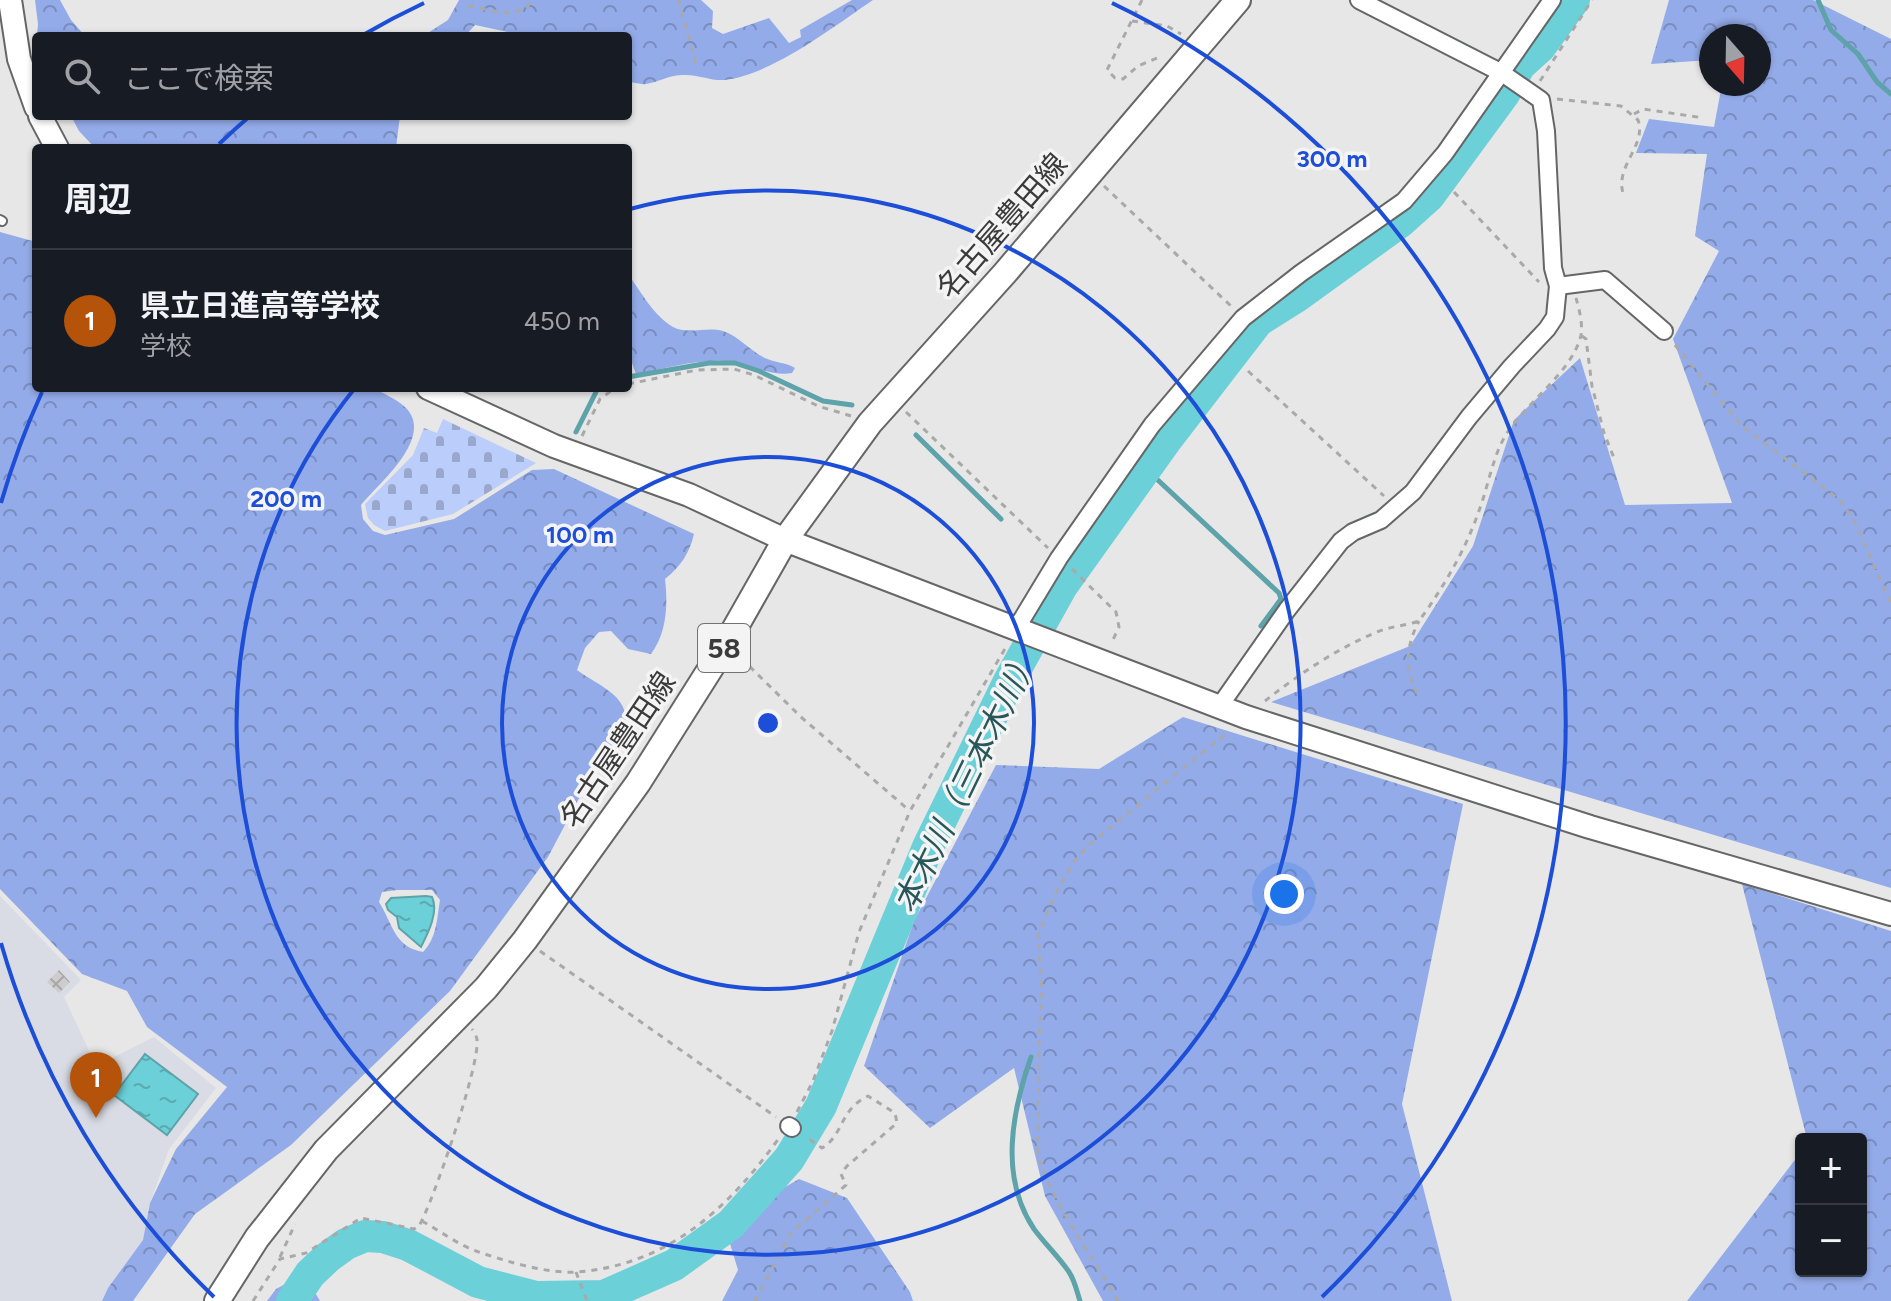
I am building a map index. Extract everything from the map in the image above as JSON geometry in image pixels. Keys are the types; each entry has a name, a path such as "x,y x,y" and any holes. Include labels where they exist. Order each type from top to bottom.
{"main road":[{"name":"名古屋豊田線","path":"217,1301 257,1238 326,1150 486,988 525,940 638,783 726,644 785,540 867,427 1238,0"}],"street":[{"path":"10,0 19,59 32,96"},
{"path":"1219,707 1287,610 1341,541 1381,520 1413,492 1512,366 1547,329 1555,317 1564,285 1553,268 1546,131 1535,94 1502,73 1359,0"},
{"path":"1017,630 1152,425 1243,318 1404,201 1445,153 1552,0"},
{"path":"42,120 55,144"},
{"path":"1564,285 1605,280 1664,331"},
{"path":"437,392 574,454 689,495 785,540 1246,717 1590,827 1891,914"}],"path":[{"path":"468,6 506,13 526,9 532,0"},
{"path":"678,0 695,58 695,68"},
{"path":"1142,0 1107,70 1115,78 1123,79 1138,66 1156,57 1192,55"},
{"path":"1592,0 1535,94 1621,106 1633,115 1640,125 1640,133 1621,174 1623,193"},
{"path":"1132,21 1167,26 1192,55"},
{"path":"1633,115 1643,109 1704,118"},
{"path":"1090,173 1243,318"},
{"path":"1417,693 1407,662 1409,639 1463,551 1503,440 1561,370 1581,335 1578,306 1564,285 1545,287 1454,192"},
{"path":"1664,331 1741,425 1840,500 1856,524 1891,604"},
{"path":"1581,335 1586,339 1592,386 1614,458"},
{"path":"632,383 697,370 734,369 754,375 818,406 853,417 867,427"},
{"path":"1248,371 1396,507"},
{"path":"574,454 594,408 610,392"},
{"path":"892,399 1085,580 1119,619 1119,627 1103,663"},
{"path":"1118,1301 1042,1171 1038,1155 1042,992 1038,935 1055,894 1074,862 1089,845 1269,698 1330,656 1382,630 1419,621"},
{"path":"422,1221 473,1250 524,1265 576,1272 626,1262 668,1246 705,1222 733,1195 791,1127 832,1031 859,932 910,811 1017,630"},
{"path":"726,644 801,717 910,811"},
{"path":"525,940 791,1127"},
{"path":"253,1301 280,1259 306,1253 361,1218 414,1229 422,1221 464,1101 476,1053 477,1038 463,1011"},
{"path":"755,1301 791,1233 846,1185 841,1174 897,1123 895,1113 868,1096 853,1104 829,1144 822,1148 817,1144"},
{"path":"576,1272 587,1301"}],"shaded area":[{"path":"0,896 81,980 64,997 96,1066 154,1037 216,1088 169,1149 150,1203 133,1301 0,1301"}],"green space":[{"path":"35,0 60,0 82,32 37,32"},
{"path":"459,0 701,0 713,11 712,28 723,34 769,18 789,43 801,37 800,30 852,0 873,0 802,48 744,76 720,80 682,75 644,84 632,82 632,32 507,32 475,25 469,32 429,32 448,20"},
{"path":"1669,0 1813,0 1891,39 1891,888 1271,702 1410,646 1473,546 1514,420 1580,358 1625,505 1732,503 1673,339 1719,251 1695,236 1707,154 1636,153 1649,119 1714,127 1720,96 1771,96 1771,24 1699,24 1699,61 1651,64"},
{"path":"73,120 400,120 396,144 91,144"},
{"path":"0,232 32,241 32,392 381,392 405,407 413,419 414,432 401,459 361,505 363,519 373,531 385,535 454,519 532,470 554,469 694,534 684,559 665,579 665,618 651,654 628,649 611,631 599,632 585,648 577,670 607,689 621,703 625,712 625,736 604,751 548,857 450,991 291,1145 195,1214 133,1301 102,1301 143,1240 150,1203 176,1149 227,1087 147,1027 127,991 82,974 0,889","holes":["397,890 432,890 440,900 434,934 423,952 400,940 379,902 382,892"]},
{"path":"632,280 654,310 673,327 723,331 765,358 795,368 792,373 784,374 733,362 713,361 636,374 632,363"},
{"path":"443,419 536,463 453,514 385,531 374,525 368,518 365,504 413,455 424,428 437,433"},
{"path":"1183,717 1463,804 1402,1104 1452,1301 1103,1301 1045,1196 1014,1068 930,1128 864,1066 914,921 996,765 1099,769"},
{"path":"1742,884 1891,931 1891,1301 1687,1301 1795,1160 1795,1277 1867,1277 1867,1133 1805,1133"},
{"path":"799,1179 847,1198 913,1301 722,1301 738,1270 728,1237 773,1194"},
{"path":"304,1274 320,1301 267,1301 276,1289"}],"water":[{"path":"432,897 434,909 421,947 399,928 397,917 386,904 391,898"},
{"path":"145,1054 198,1094 167,1135 114,1095"}],"building":[{"path":"59,970 70,982 59,993 47,982"}],"waterway":[{"name":"本木川（三本木川）","path":"292,1301 310,1274 328,1257 346,1244 365,1236 383,1237 408,1245 478,1282 536,1297 604,1296 674,1265 731,1224 789,1159 821,1106 928,847 1009,681 1062,586 1167,439 1258,321 1400,222 1429,196 1504,94 1520,65 1540,47 1574,0"},
{"path":"1818,0 1831,30 1858,54 1877,82 1891,94"},
{"path":"632,376 709,363 735,363 823,401 852,405"},
{"path":"576,432 596,392"},
{"path":"916,435 1001,519"},
{"path":"1146,469 1279,593 1281,599 1261,626"},
{"path":"1031,1057 1014,1122 1012,1144 1016,1188 1034,1229 1071,1275 1080,1301"}],"place":[{"name":"県立日進高等学校","path":"96,1118"}]}
